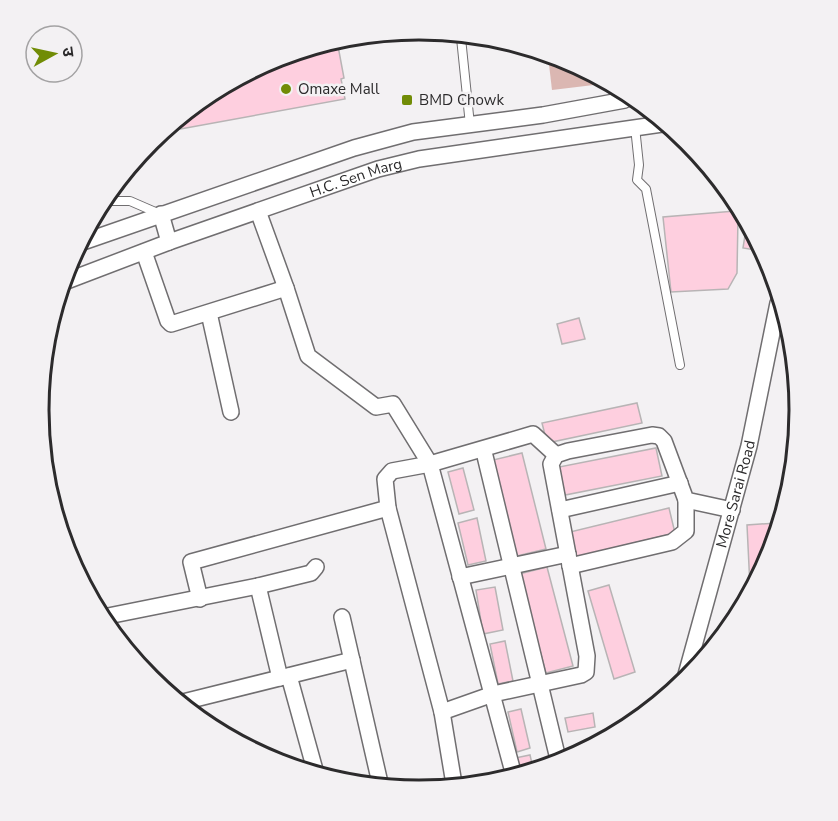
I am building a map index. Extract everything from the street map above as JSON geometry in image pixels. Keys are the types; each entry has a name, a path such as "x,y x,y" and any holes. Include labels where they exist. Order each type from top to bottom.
{"street":[{"name":"H.C. Sen Marg","path":"91,239 354,148 412,132 543,115 621,101"},
{"name":"H.C. Sen Marg","path":"74,278 169,242 378,169 419,159 654,125"},
{"path":"258,211 308,356 376,407 393,404 430,464 512,769"},
{"path":"161,214 169,242"},
{"path":"144,252 170,323 175,324 286,288"},
{"path":"209,313 231,412"},
{"name":"More Sarai Road","path":"689,663 749,446 776,314"},
{"path":"453,779 442,712 388,508 385,479 392,471 430,464 533,434 556,455"},
{"path":"442,712 493,694 586,672 587,656 569,560 560,510 551,464 556,455 568,450 652,435 659,436 664,441 686,500 686,531 672,542 569,560 510,566 460,577"},
{"path":"485,456 557,754"},
{"path":"560,510 680,483"},
{"path":"686,500 732,510"},
{"path":"200,599 191,562 388,508"},
{"path":"111,615 258,586 311,573 315,567"},
{"path":"258,586 313,765"},
{"path":"342,617 379,778"},
{"path":"189,700 352,660"}],"lane":[{"path":"462,43 470,125"},
{"path":"634,127 639,165 637,180 646,189 680,365"},
{"path":"114,201 130,201 161,214"}],"shaded area":[{"path":"549,64 594,85 552,90"}],"building":[{"name":"Omaxe Mall","path":"339,50 345,99 178,129 213,103 255,79 300,60"},
{"path":"731,211 738,224 737,273 728,289 671,292 663,217"},
{"path":"745,236 752,250 743,248"},
{"path":"579,318 585,339 562,344 557,324"},
{"path":"637,403 642,423 547,443 542,423"},
{"path":"656,448 662,476 565,495 559,467"},
{"path":"522,453 546,549 517,556 493,460"},
{"path":"463,468 474,510 459,514 448,472"},
{"path":"669,508 675,533 576,557 570,532"},
{"path":"477,518 486,561 468,565 458,523"},
{"path":"771,523 750,577 747,525"},
{"path":"547,567 573,666 546,673 519,574"},
{"path":"609,585 635,672 614,679 588,591"},
{"path":"495,587 503,630 483,634 476,590"},
{"path":"505,641 513,681 498,684 490,644"},
{"path":"521,709 530,748 517,752 508,712"},
{"path":"593,713 595,727 568,732 565,718"},
{"path":"530,755 532,763 517,767 515,758"}],"place":[{"name":"Omaxe Mall","path":"286,89"},
{"name":"BMD Chowk","path":"407,100"}]}
